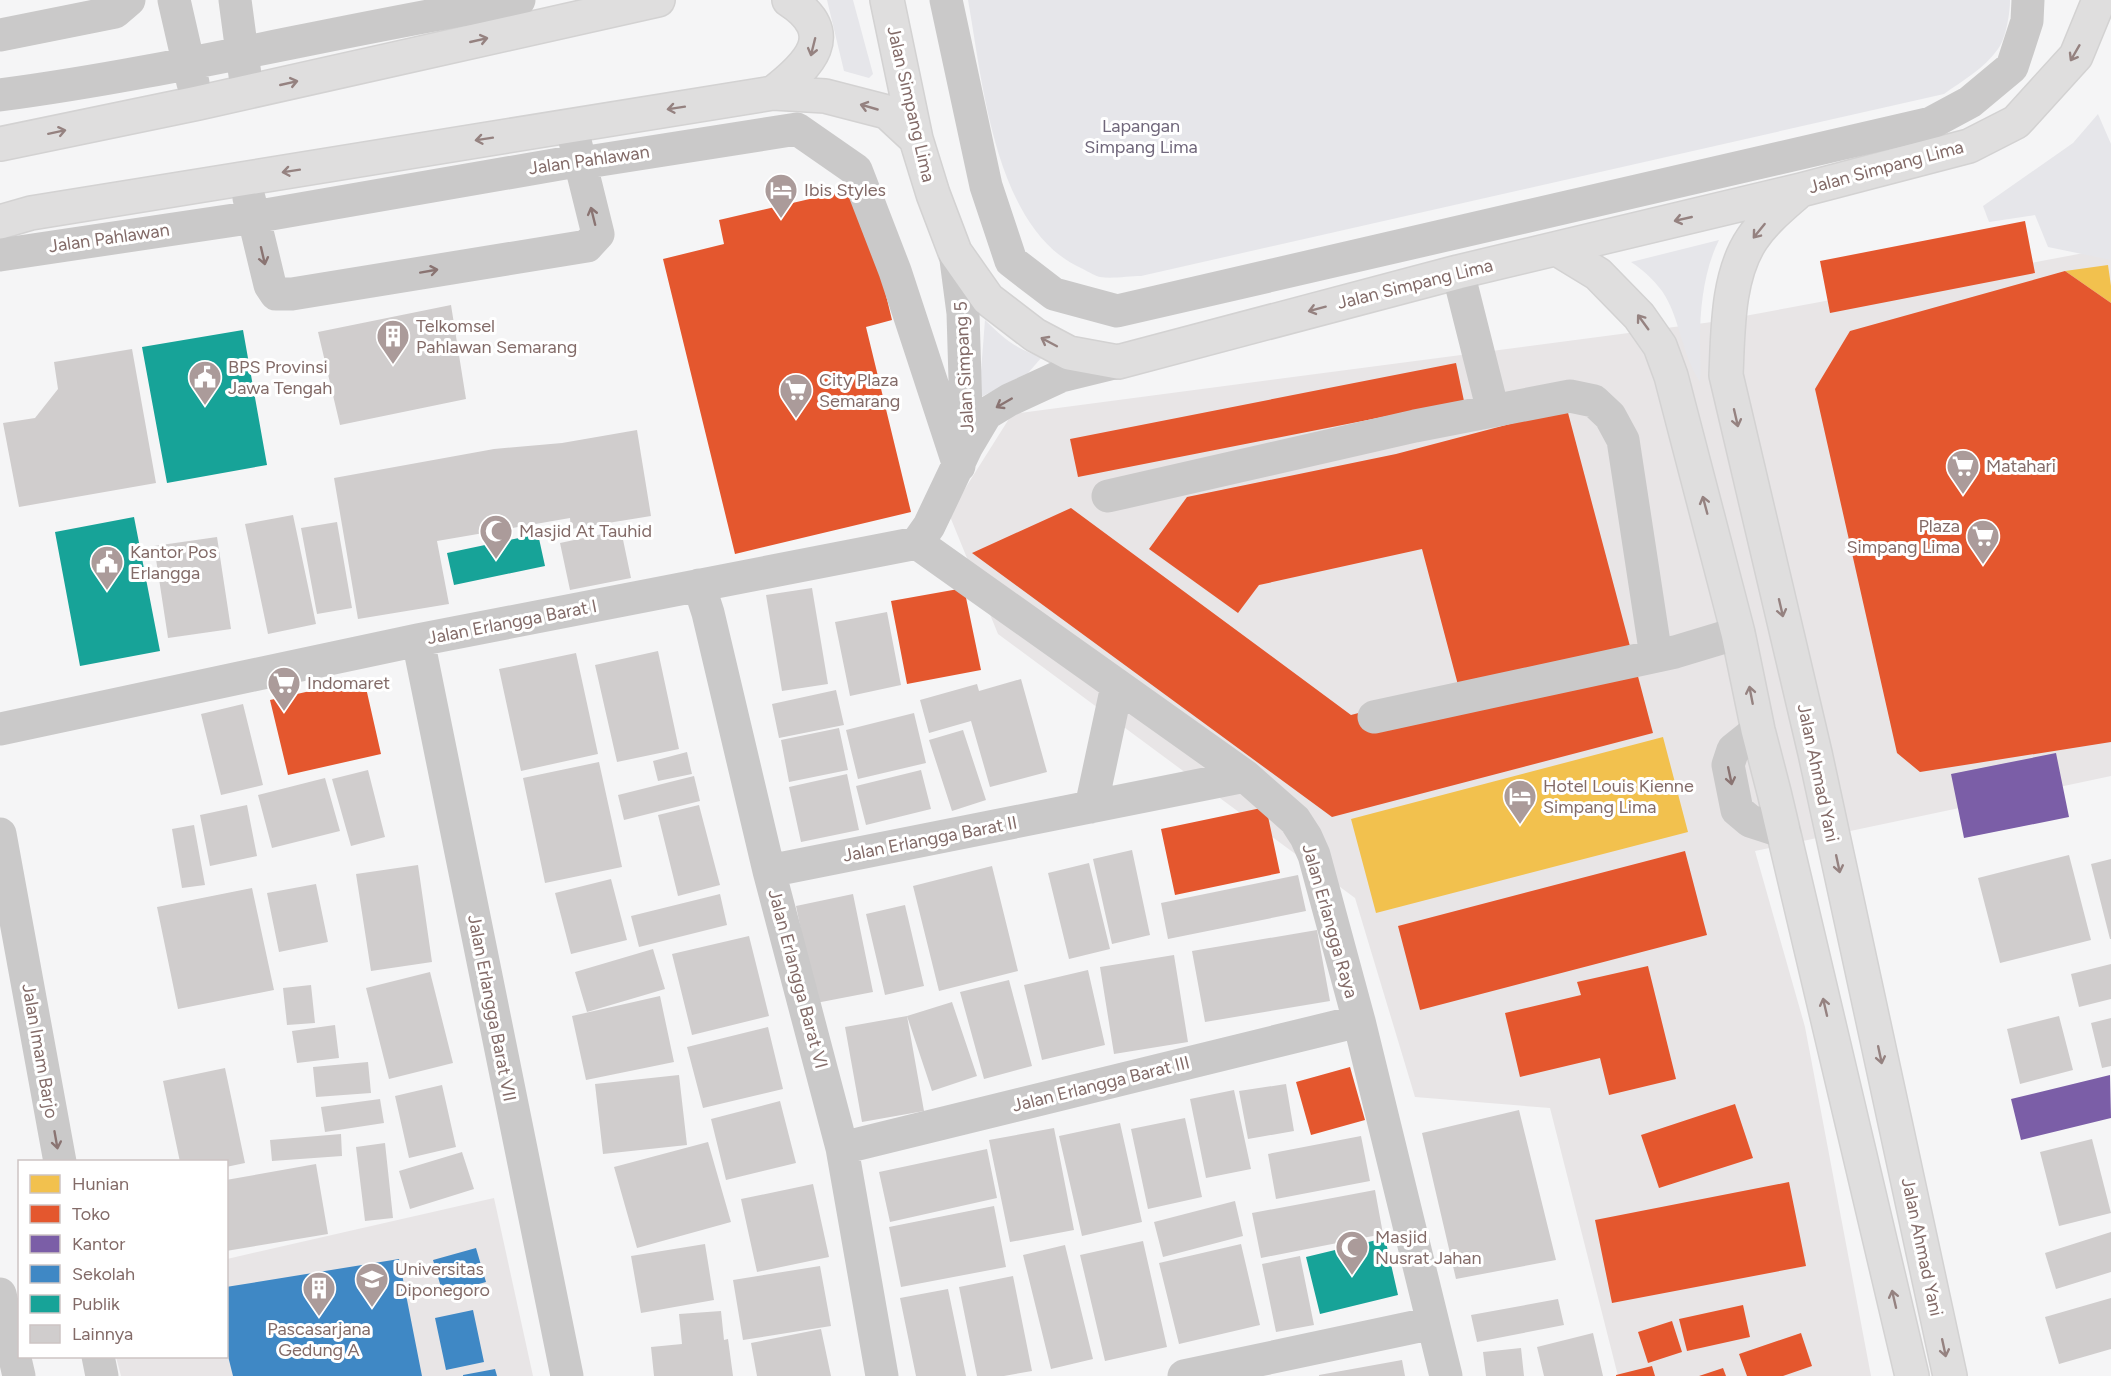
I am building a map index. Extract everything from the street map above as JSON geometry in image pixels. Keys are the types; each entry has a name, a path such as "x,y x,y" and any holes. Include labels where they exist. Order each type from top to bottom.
{"main road":[{"path":"0,144 247,92 619,4 658,0"},
{"path":"773,93 798,73 814,48 816,31 807,15 789,0"},
{"name":"Jalan Simpang Lima","path":"887,0 916,139 933,194 955,252 988,299 1035,335 1068,353 1118,362 1458,272 1801,190 1969,146 2016,122 2076,56 2106,14"},
{"name":"Jalan Pahlawan","path":"0,222 31,213 773,93 825,96 886,112 916,139"},
{"name":"Jalan Ahmad Yani","path":"1801,190 1772,214 1751,240 1737,273 1730,310 1726,375 1815,753 1950,1376"},
{"name":"Jalan Ahmad Yani","path":"1557,249 1598,274 1639,316 1660,346 1671,376 1738,633 1758,730 1912,1376"}],"street":[{"path":"0,35 115,12 129,0"},
{"path":"174,0 198,103"},
{"path":"235,0 247,92"},
{"path":"0,95 57,88 242,54 417,9 519,0"},
{"name":"Jalan Simpang Lima","path":"946,0 986,186 1011,261 1054,294 1118,311 1931,123 1970,102 2012,67 2027,21 2028,0"},
{"path":"417,9 427,51"},
{"path":"243,179 270,285 276,294 292,294 587,246 598,234 571,125"},
{"name":"Jalan Pahlawan","path":"0,255 254,217 526,169 571,162 581,163 796,129 856,170 963,456"},
{"name":"Jalan Simpang 5","path":"955,252 963,313 963,456"},
{"path":"1458,272 1493,411"},
{"name":"Jalan Simpang 5","path":"963,456 986,414 1009,400 1061,376 1118,362"},
{"path":"1108,496 1414,426 1570,396 1594,401 1610,416 1623,440 1656,656"},
{"path":"917,543 929,526 963,456"},
{"name":"Jalan Erlangga Barat I","path":"0,729 418,640 917,543"},
{"name":"Jalan Erlangga Raya","path":"917,543 1245,776 1295,820 1306,837 1314,855 1359,1021 1446,1376"},
{"name":"Jalan Erlangga Barat VI","path":"699,585 708,613 769,871 842,1148 882,1376"},
{"path":"1374,717 1656,656 1738,633"},
{"name":"Jalan Erlangga Barat VII","path":"418,640 567,1376"},
{"path":"1092,807 1118,686"},
{"name":"Jalan Erlangga Barat II","path":"769,871 1245,776"},
{"name":"Jalan Imam Barjo","path":"0,834 10,943 60,1160"},
{"name":"Jalan Erlangga Barat III","path":"842,1148 1359,1021"},
{"path":"18,1293 0,1296 19,1376"},
{"path":"1184,1376 1433,1323"},
{"path":"98,1358 102,1376"}],"shaded area":[{"path":"2111,248 2111,776 1755,851 1805,1027 1871,1376 1618,1376 1550,1108 1415,1097 1355,898 998,634 949,514 1012,414 1712,322"},
{"name":"Universitas Diponegoro","path":"494,1198 533,1376 121,1376 116,1358 228,1358 228,1259"}],"green space":[{"path":"827,0 853,0 873,74 869,78 844,71"},
{"name":"Lapangan Simpang Lima","path":"968,0 2010,0 2007,25 1998,49 1980,68 1944,94 1141,276 1110,278 1094,275 1053,250 1030,223 1012,189 998,152 988,112"},
{"path":"2098,114 2111,144 2111,260 2048,247 2035,215 1989,222 1983,206 2073,143"},
{"path":"1719,240 1706,276 1702,302 1700,382 1668,301 1651,279 1631,262"},
{"path":"985,320 1011,343 1042,357 1028,373 979,398"}],"building: Hunian":[{"path":"2108,265 2111,303 2065,271"},
{"name":"Hotel Louis Kienne Simpang Lima","path":"1663,737 1688,832 1376,913 1351,819"}],"building: Toko":[{"name":"City Plaza Semarang","path":"840,192 865,208 892,320 866,327 911,512 735,554 663,259 724,244 719,220"},
{"path":"2025,221 2035,273 1830,313 1820,261"},
{"name":"Plaza Simpang Lima","path":"2065,271 2111,303 2111,742 1920,772 1897,753 1815,389 1850,331"},
{"path":"1456,363 1464,401 1078,477 1070,439"},
{"path":"1567,409 1653,733 1332,817 972,553 1071,508 1351,715 1468,684 1458,685 1422,549 1259,585 1238,613 1149,549 1187,497 1396,454"},
{"path":"964,588 981,670 907,684 891,601"},
{"path":"364,679 381,754 288,775 270,700"},
{"path":"1266,807 1280,873 1175,895 1161,829"},
{"path":"1685,851 1707,935 1420,1010 1398,926"},
{"path":"1648,966 1676,1079 1609,1095 1600,1058 1520,1077 1505,1013 1581,995 1577,982"},
{"path":"1350,1067 1365,1120 1311,1135 1296,1082"},
{"path":"1735,1104 1753,1158 1659,1188 1641,1135"},
{"path":"1789,1182 1806,1266 1612,1303 1595,1220"},
{"path":"1743,1305 1750,1337 1687,1351 1679,1319"},
{"path":"1672,1321 1682,1352 1648,1363 1638,1332"},
{"path":"1801,1333 1812,1366 1783,1376 1747,1376 1739,1354"},
{"path":"1652,1366 1655,1376 1616,1376 1616,1375"},
{"path":"1723,1368 1726,1376 1699,1376"}],"building: Kantor":[{"path":"2056,753 2069,817 1964,838 1951,774"},
{"path":"2110,1075 2111,1118 2021,1140 2011,1099"}],"building: Sekolah":[{"path":"476,1248 486,1282 443,1294 433,1260"},
{"name":"Pascasarjana Gedung A","path":"399,1259 422,1376 233,1376 228,1356 228,1287"},
{"path":"473,1310 484,1362 446,1370 435,1318"},
{"path":"495,1369 497,1376 463,1376 463,1375"}],"building: Publik":[{"name":"BPS Provinsi Jawa Tengah","path":"243,330 267,465 167,483 142,347"},
{"name":"Kantor Pos Erlangga","path":"134,517 160,651 80,666 55,532"},
{"name":"Masjid At Tauhid","path":"538,534 545,566 454,585 447,553"},
{"name":"Masjid Nusrat Jahan","path":"1385,1238 1398,1295 1320,1314 1306,1257"}],"building: Lainnya":[{"name":"Telkomsel Pahlawan Semarang","path":"451,305 466,399 340,425 318,332"},
{"path":"132,349 156,483 19,507 3,423 35,418 58,389 54,362"},
{"path":"637,430 651,516 571,529 570,518 437,541 449,604 358,619 334,478 494,449 562,443"},
{"path":"293,515 316,624 268,634 245,524"},
{"path":"337,522 352,608 317,614 301,528"},
{"path":"621,530 631,578 570,590 560,543"},
{"path":"217,537 231,629 168,638 154,546"},
{"path":"812,588 828,684 782,691 766,595"},
{"path":"887,612 901,685 850,696 835,622"},
{"path":"658,651 679,749 617,762 595,665"},
{"path":"576,653 598,754 521,771 499,669"},
{"path":"1021,679 1047,772 990,787 971,721 929,733 920,700 977,684 979,691"},
{"path":"836,690 844,725 779,738 772,704"},
{"path":"243,704 263,785 221,795 201,714"},
{"path":"914,713 926,763 858,779 846,730"},
{"path":"839,728 848,770 789,782 781,740"},
{"path":"963,730 986,800 952,811 929,740"},
{"path":"687,752 692,774 658,781 653,761"},
{"path":"599,762 622,867 545,883 523,778"},
{"path":"368,770 385,837 351,846 332,779"},
{"path":"921,770 931,809 866,825 856,786"},
{"path":"847,774 859,830 801,842 789,787"},
{"path":"694,776 700,801 624,820 618,795"},
{"path":"325,778 340,831 272,848 258,795"},
{"path":"247,805 257,856 210,866 200,815"},
{"path":"699,805 720,885 678,896 658,815"},
{"path":"194,825 205,885 182,888 172,829"},
{"path":"1132,850 1150,935 1112,944 1093,859"},
{"path":"2069,855 2091,940 2000,963 1978,878"},
{"path":"2111,859 2111,939 2110,939 2091,864"},
{"path":"1089,863 1110,949 1069,959 1048,873"},
{"path":"418,865 432,962 371,971 356,874"},
{"path":"992,866 1018,971 939,991 913,886"},
{"path":"1298,875 1306,911 1168,939 1161,903"},
{"path":"611,879 627,940 571,954 555,893"},
{"path":"316,884 328,942 279,952 267,893"},
{"path":"252,888 274,990 178,1009 157,907"},
{"path":"720,894 727,925 639,947 631,916"},
{"path":"853,894 873,992 816,1003 796,906"},
{"path":"905,905 924,986 885,995 866,914"},
{"path":"1317,930 1330,1001 1205,1022 1192,951"},
{"path":"749,936 769,1016 692,1035 672,954"},
{"path":"653,949 665,989 587,1012 575,972"},
{"path":"1174,955 1188,1042 1114,1054 1100,967"},
{"path":"2111,964 2111,999 2079,1007 2071,974"},
{"path":"1088,970 1105,1045 1042,1060 1024,985"},
{"path":"430,972 453,1063 389,1079 366,988"},
{"path":"1009,980 1032,1066 984,1079 960,992"},
{"path":"311,985 315,1023 287,1025 283,988"},
{"path":"660,996 674,1062 586,1080 572,1016"},
{"path":"952,1002 977,1076 932,1091 907,1016"},
{"path":"907,1016 924,1111 862,1122 845,1027"},
{"path":"2059,1016 2073,1070 2020,1084 2007,1029"},
{"path":"2111,1018 2111,1066 2102,1068 2091,1023"},
{"path":"335,1025 339,1058 297,1063 292,1031"},
{"path":"768,1027 783,1089 703,1108 687,1047"},
{"path":"368,1062 371,1093 316,1097 313,1067"},
{"path":"225,1068 245,1163 228,1167 228,1160 180,1160 163,1081"},
{"path":"679,1075 687,1145 603,1154 595,1084"},
{"path":"1286,1084 1294,1131 1248,1139 1239,1091"},
{"path":"442,1085 456,1147 409,1158 395,1096"},
{"path":"1234,1090 1251,1169 1206,1178 1190,1099"},
{"path":"380,1099 384,1123 325,1132 321,1107"},
{"path":"780,1101 796,1163 726,1180 711,1119"},
{"path":"1519,1110 1556,1260 1456,1279 1422,1133"},
{"path":"1185,1118 1202,1197 1148,1209 1131,1129"},
{"path":"1120,1123 1142,1222 1082,1236 1059,1136"},
{"path":"1054,1128 1074,1230 1010,1242 989,1140"},
{"path":"341,1134 342,1156 272,1161 270,1140"},
{"path":"1361,1136 1370,1181 1276,1199 1268,1154"},
{"path":"2092,1139 2111,1213 2059,1226 2040,1152"},
{"path":"708,1142 731,1222 637,1248 614,1167"},
{"path":"385,1143 393,1218 365,1221 356,1147"},
{"path":"987,1149 997,1198 890,1222 879,1172"},
{"path":"462,1152 474,1189 410,1209 399,1171"},
{"path":"316,1164 328,1234 228,1251 228,1180"},
{"path":"813,1184 829,1257 757,1272 741,1199"},
{"path":"1375,1190 1383,1234 1261,1258 1252,1213"},
{"path":"1235,1201 1243,1236 1163,1257 1154,1222"},
{"path":"994,1206 1006,1267 901,1287 889,1227"},
{"path":"2111,1232 2111,1272 2056,1289 2045,1253"},
{"path":"1143,1241 1167,1347 1105,1361 1080,1255"},
{"path":"705,1244 714,1300 641,1313 631,1256"},
{"path":"1241,1244 1260,1325 1179,1344 1159,1263"},
{"path":"1065,1245 1093,1359 1051,1369 1023,1255"},
{"path":"1300,1256 1314,1325 1276,1332 1262,1264"},
{"path":"820,1266 831,1326 743,1340 733,1280"},
{"path":"1013,1276 1032,1371 1004,1376 977,1376 959,1287"},
{"path":"948,1289 966,1376 916,1376 900,1298"},
{"path":"2111,1298 2111,1349 2059,1364 2045,1317"},
{"path":"1558,1299 1564,1325 1477,1342 1471,1315"},
{"path":"721,1311 724,1340 728,1339 733,1376 654,1376 651,1347 682,1344 679,1314"},
{"path":"821,1329 831,1376 757,1376 751,1343"},
{"path":"1593,1333 1603,1376 1544,1376 1537,1347"},
{"path":"1521,1348 1524,1376 1486,1376 1483,1352"},
{"path":"1402,1360 1405,1376 1319,1376 1319,1375"}],"place":[{"name":"Ibis Styles","path":"781,219"},
{"name":"Telkomsel Pahlawan Semarang","path":"393,365"},
{"name":"BPS Provinsi Jawa Tengah","path":"205,406"},
{"name":"City Plaza Semarang","path":"796,419"},
{"name":"Matahari","path":"1963,495"},
{"name":"Masjid At Tauhid","path":"496,560"},
{"name":"Plaza Simpang Lima","path":"1983,565"},
{"name":"Kantor Pos Erlangga","path":"107,591"},
{"name":"Indomaret","path":"284,712"},
{"name":"Hotel Louis Kienne Simpang Lima","path":"1520,825"},
{"name":"Masjid Nusrat Jahan","path":"1352,1276"},
{"name":"Universitas Diponegoro","path":"372,1308"},
{"name":"Pascasarjana Gedung A","path":"319,1317"}]}
